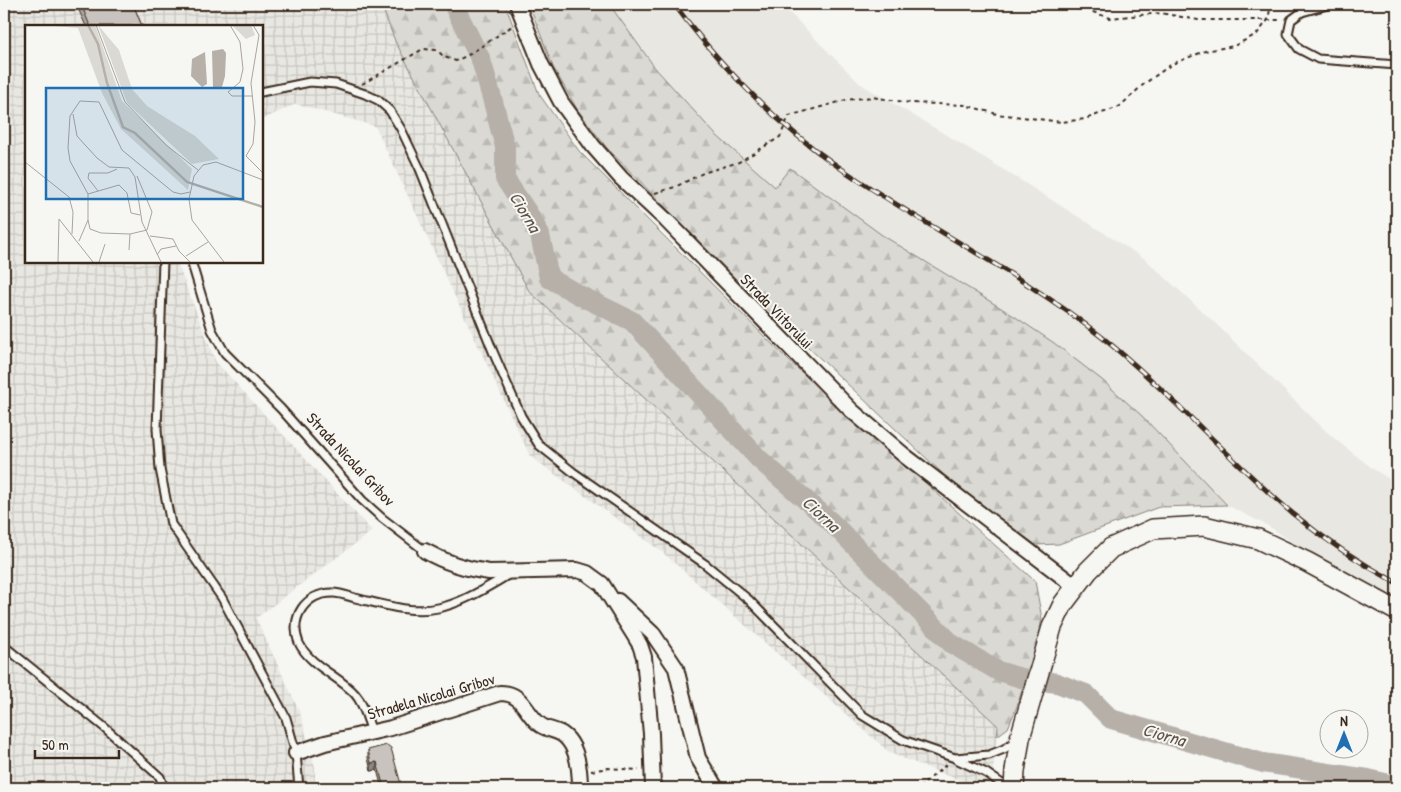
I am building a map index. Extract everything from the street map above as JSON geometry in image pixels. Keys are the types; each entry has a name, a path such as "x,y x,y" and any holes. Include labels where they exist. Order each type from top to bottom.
{"main road":[{"path":"1014,788 1020,738 1052,627 1063,604 1088,571 1111,548 1153,529 1204,526 1258,539 1307,562 1397,611"}],"street":[{"name":"Strada Viitorului","path":"517,4 541,64 562,102 593,146 621,178 666,220 851,410 905,456 1076,587"},
{"name":"Strada Nicolai Gribov","path":"425,550 450,564 474,571 577,570 602,584 640,645 644,656 651,734 653,788"},
{"path":"607,592 653,634 676,668 698,758 716,788"},
{"name":"Stradela Nicolai Gribov","path":"296,753 325,742 391,728 500,693 508,693 515,695 520,700 540,726 563,734 573,750 580,774 580,788"}],"lane":[{"path":"1331,4 1302,12 1291,20 1288,34 1299,49 1318,59 1397,65"},
{"path":"262,92 310,82 336,84 354,89 378,100 390,111 401,129 420,169 494,354 521,416 539,445 573,472 705,564 749,600 862,715 903,740 955,758 986,773 1008,788"},
{"path":"163,262 157,429 160,469 171,524 222,598 286,718 296,753 299,788"},
{"name":"Strada Nicolai Gribov","path":"191,262 212,330 226,353 280,409 362,500 382,518 425,550"},
{"path":"372,732 363,707 356,695 310,656 300,643 295,628 302,606 318,596 332,593 403,609 437,609 480,591 514,572"},
{"path":"4,646 104,727 160,777 164,788"},
{"path":"955,758 989,754 1004,749 1020,738"}],"path":[{"path":"1070,4 1110,18 1161,14 1198,20 1291,20"},
{"path":"641,196 675,187 703,173 739,162 780,137 789,116 846,100 872,97 911,103 965,105 997,114 1062,122 1085,119 1119,107 1144,84 1172,64 1205,51 1234,46 1258,34 1268,20 1271,4"},
{"path":"354,89 423,49 437,50 444,56 456,61 470,54 523,18"},
{"path":"919,788 955,758"},
{"path":"580,774 608,768 651,770"}],"shaded area":[{"path":"4,4 381,4 395,41 529,291 998,726 991,788 979,788 890,753 661,551 530,456 375,126 296,104 262,120 262,25 25,25 25,262 179,262 178,265 216,362 372,531 256,618 300,713 315,767 315,788 16,788 4,770"},
{"path":"610,4 781,4 859,83 988,160 1145,259 1216,324 1331,436 1373,469 1394,482 1397,487 1397,598 1348,575 1308,553 1270,527 1227,505 1142,416 1054,343 1014,316 882,235 790,169 775,187 715,134 656,69"}],"green space":[{"path":"381,4 505,4 539,94 579,151 788,360 1035,581 1042,619 1036,646 1008,728 997,736 998,726 529,291 395,41"},
{"path":"529,4 610,4 656,69 715,134 775,187 790,168 882,235 1014,316 1054,343 1102,380 1142,416 1227,505 1159,507 1059,544 1036,545 957,487 741,284 607,148 577,109 553,67"}],"building":[{"path":"81,4 133,4 142,25 90,25"},
{"path":"387,745 391,748 402,788 384,788 377,762 371,763 368,750"}],"waterway":[{"name":"Ciorna","path":"453,4 481,60 505,147 505,179 540,235 549,278 632,321 759,459 831,522 952,644 998,671 1021,678 1057,683 1086,694 1111,719 1263,763 1368,779 1397,786"}],"railway":[{"path":"674,4 710,49 749,91 769,111 813,148 869,187 1005,270 1071,314 1103,338 1152,380 1244,470 1292,513 1343,551 1397,583"}]}
